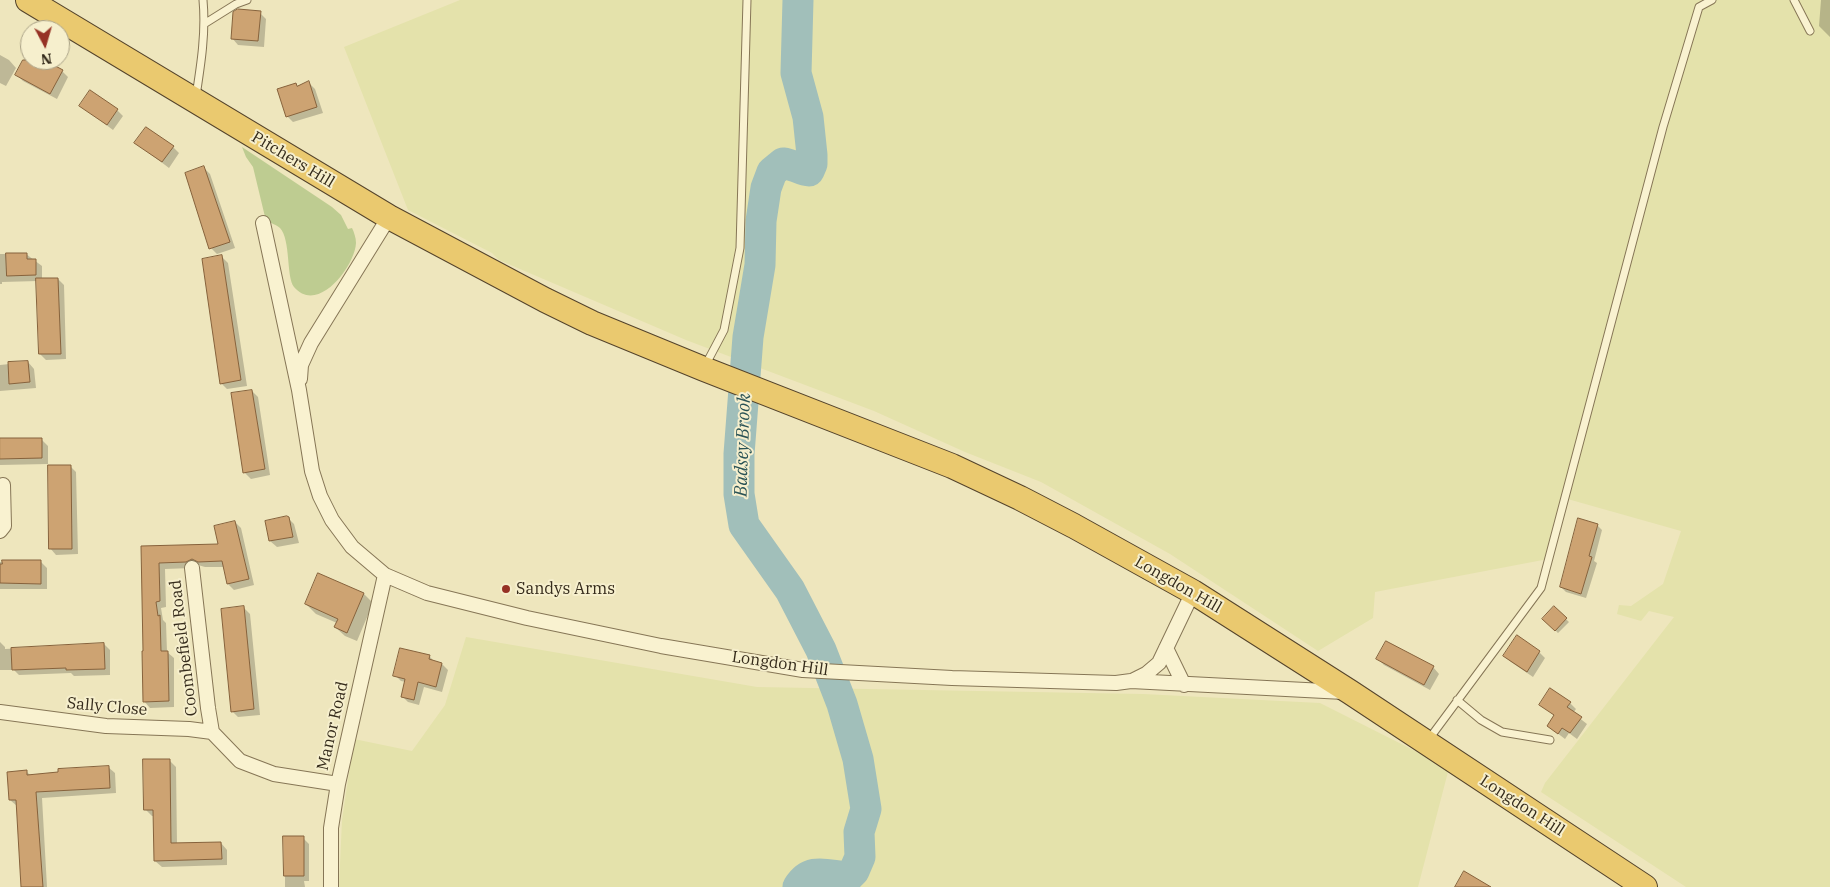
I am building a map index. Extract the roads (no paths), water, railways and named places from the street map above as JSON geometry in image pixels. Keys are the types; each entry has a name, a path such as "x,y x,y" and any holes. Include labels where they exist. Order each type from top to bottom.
{"highway":[{"name":"Pitchers Hill","path":"28,0 389,217 545,300 585,319 711,372"},
{"name":"Longdon Hill","path":"711,372 952,466 1020,498 1193,592 1427,742 1638,885"}],"street":[{"path":"299,390 301,365 311,343 389,217"},
{"path":"263,223 299,390 312,471 332,520 352,547 385,575"},
{"path":"0,530 4,526 3,485"},
{"name":"Coombefield Road","path":"192,568 212,732 240,761 274,774 338,784"},
{"name":"Longdon Hill","path":"385,575 427,593 527,618 661,646 803,670 855,674 1131,682 1350,692"},
{"name":"Manor Road","path":"331,887 331,828 338,784 385,575"},
{"path":"1131,682 1146,674 1159,663 1193,592"},
{"path":"1166,648 1184,685"},
{"name":"Sally Close","path":"0,712 106,726 189,729 212,732"}],"lane":[{"path":"195,101 201,66 204,0"},
{"path":"204,24 236,4 247,0"},
{"path":"711,372 724,330 740,248 746,0"},
{"path":"1427,742 1541,588 1663,127 1700,7 1712,0"},
{"path":"1794,0 1810,31"},
{"path":"1457,700 1481,720 1502,732 1550,740"}],"waterway":[{"name":"Badsey Brook","path":"798,0 796,73 808,117 812,164 809,171 783,163 772,172 766,188 761,221 760,265 748,337 739,454 739,494 744,525 790,590 821,650 842,704 858,759 866,809 859,832 860,857 854,871 848,877 814,874 803,880 798,887"}],"place":[{"name":"Sandys Arms","path":"506,589"}]}
